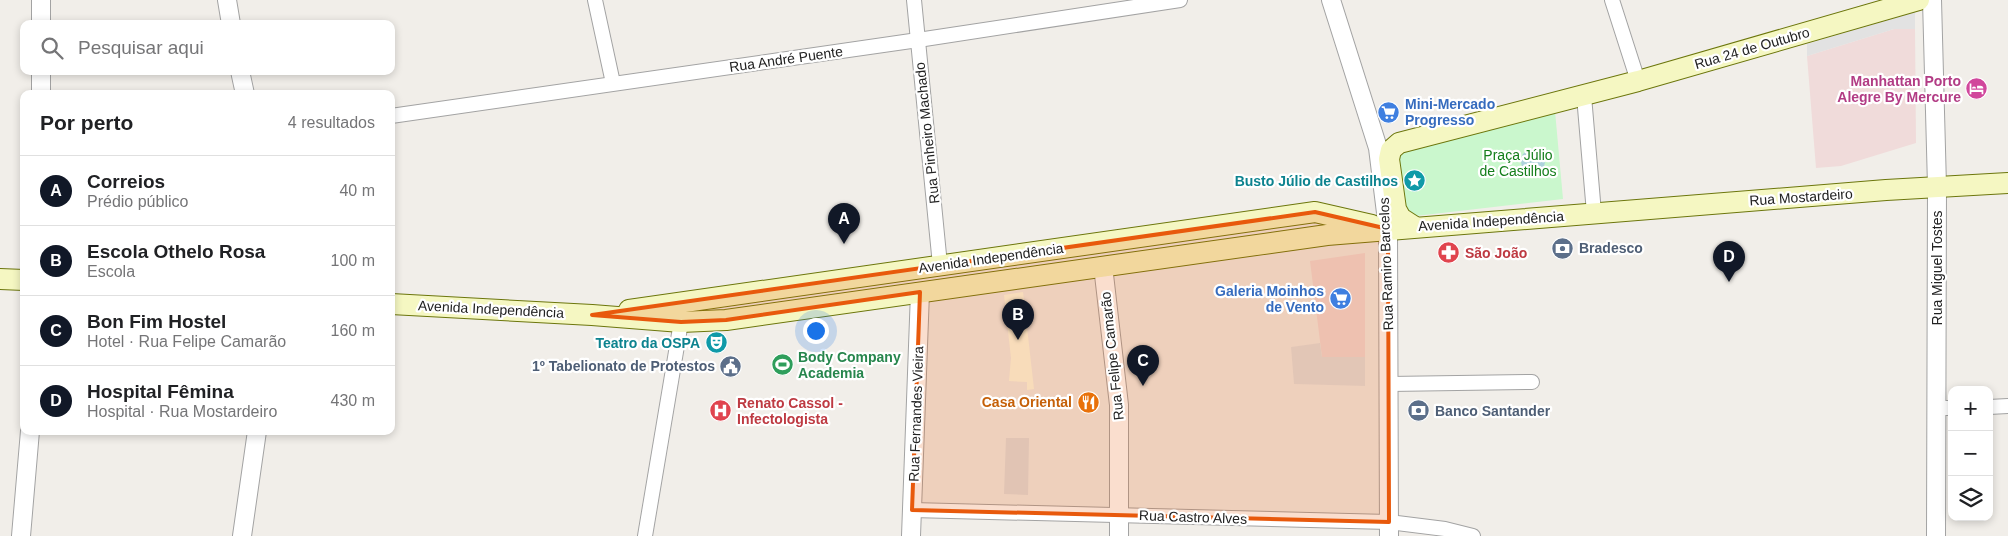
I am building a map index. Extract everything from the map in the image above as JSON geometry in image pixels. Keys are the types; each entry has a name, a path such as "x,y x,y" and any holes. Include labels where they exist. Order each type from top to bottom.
{"main road":[{"name":"Rua 24 de Outubro","path":"1584,96 1919,0"},
{"path":"1400,143 1584,96"},
{"name":"Rua Ramiro Barcelos","path":"1400,143 1391,150 1388,159 1396,209 1401,218 1415,227"},
{"name":"Rua Mostardeiro","path":"1594,213 1937,186 2008,183"},
{"name":"Avenida Independência","path":"592,315 1315,212 1388,229"},
{"name":"Avenida Independência","path":"395,304 682,322 726,320 1327,235 1594,213"},
{"path":"0,279 20,280"}],"street":[{"path":"40,0 41,20"},
{"path":"227,0 231,20"},
{"path":"594,0 613,83"},
{"name":"Rua Pinheiro Machado","path":"914,0 940,265"},
{"name":"Rua André Puente","path":"395,115 1180,0"},
{"name":"Rua Ramiro Barcelos","path":"1331,0 1378,148 1388,229 1389,529"},
{"path":"1612,0 1638,81"},
{"name":"Rua Miguel Tostes","path":"1932,0 1944,408 1936,536"},
{"path":"41,75 41,90"},
{"path":"241,75 244,90"},
{"path":"1584,96 1594,213"},
{"path":"1378,148 1400,143"},
{"name":"Rua Felipe Camarão","path":"1103,266 1119,405 1119,536"},
{"name":"Rua Fernandes Vieira","path":"911,536 920,292"},
{"path":"645,536 682,322"},
{"path":"1389,384 1532,382"},
{"path":"1993,406 2008,406"},
{"path":"21,536 30,435"},
{"path":"242,536 256,435"},
{"name":"Rua Castro Alves","path":"912,510 1119,515 1389,529 1445,529 1473,536"}],"highlighted area":[{"path":"1315,212 1388,229 1389,522 912,510 920,292 726,320 681,322 592,315"}],"shaded area":[{"path":"1915,12 1915,29 1894,29 1807,56 1807,44"},
{"path":"1894,29 1915,29 1916,143 1841,166 1816,168 1807,56"},
{"name":"Galeria Moinhos de Vento","path":"1365,253 1365,357 1322,357 1310,261"},
{"path":"1023,292 1034,389 1027,390 1027,382 1009,381 1011,358 1004,295"},
{"path":"1320,343 1322,357 1365,357 1365,386 1294,384 1291,347"},
{"path":"1006,438 1029,438 1028,495 1004,494"}],"green space":[{"name":"Praça Júlio de Castilhos","path":"1555,111 1563,199 1416,216 1402,208 1396,162 1406,148"}],"water":[{"path":"1533,149 1538,150 1544,156 1544,166 1538,172 1533,173 1528,172 1522,166 1521,161 1522,156 1528,150"}],"place":[{"name":"Manhattan Porto Alegre By Mercure","path":"1977,89"},
{"name":"Mini-Mercado Progresso","path":"1389,112"},
{"name":"Busto Júlio de Castilhos","path":"1414,181"},
{"name":"Correios","path":"844,244"},
{"name":"Bradesco","path":"1563,248"},
{"name":"São João","path":"1449,253"},
{"name":"Hospital Fêmina","path":"1729,282"},
{"name":"Galeria Moinhos de Vento","path":"1340,299"},
{"name":"Escola Othelo Rosa","path":"1018,340"},
{"name":"Teatro da OSPA","path":"716,343"},
{"name":"Body Company Academia","path":"782,365"},
{"name":"1º Tabelionato de Protestos","path":"731,366"},
{"name":"Bon Fim Hostel","path":"1143,386"},
{"name":"Casa Oriental","path":"1088,402"},
{"name":"Renato Cassol - Infectologista","path":"721,411"},
{"name":"Banco Santander","path":"1419,411"}]}
